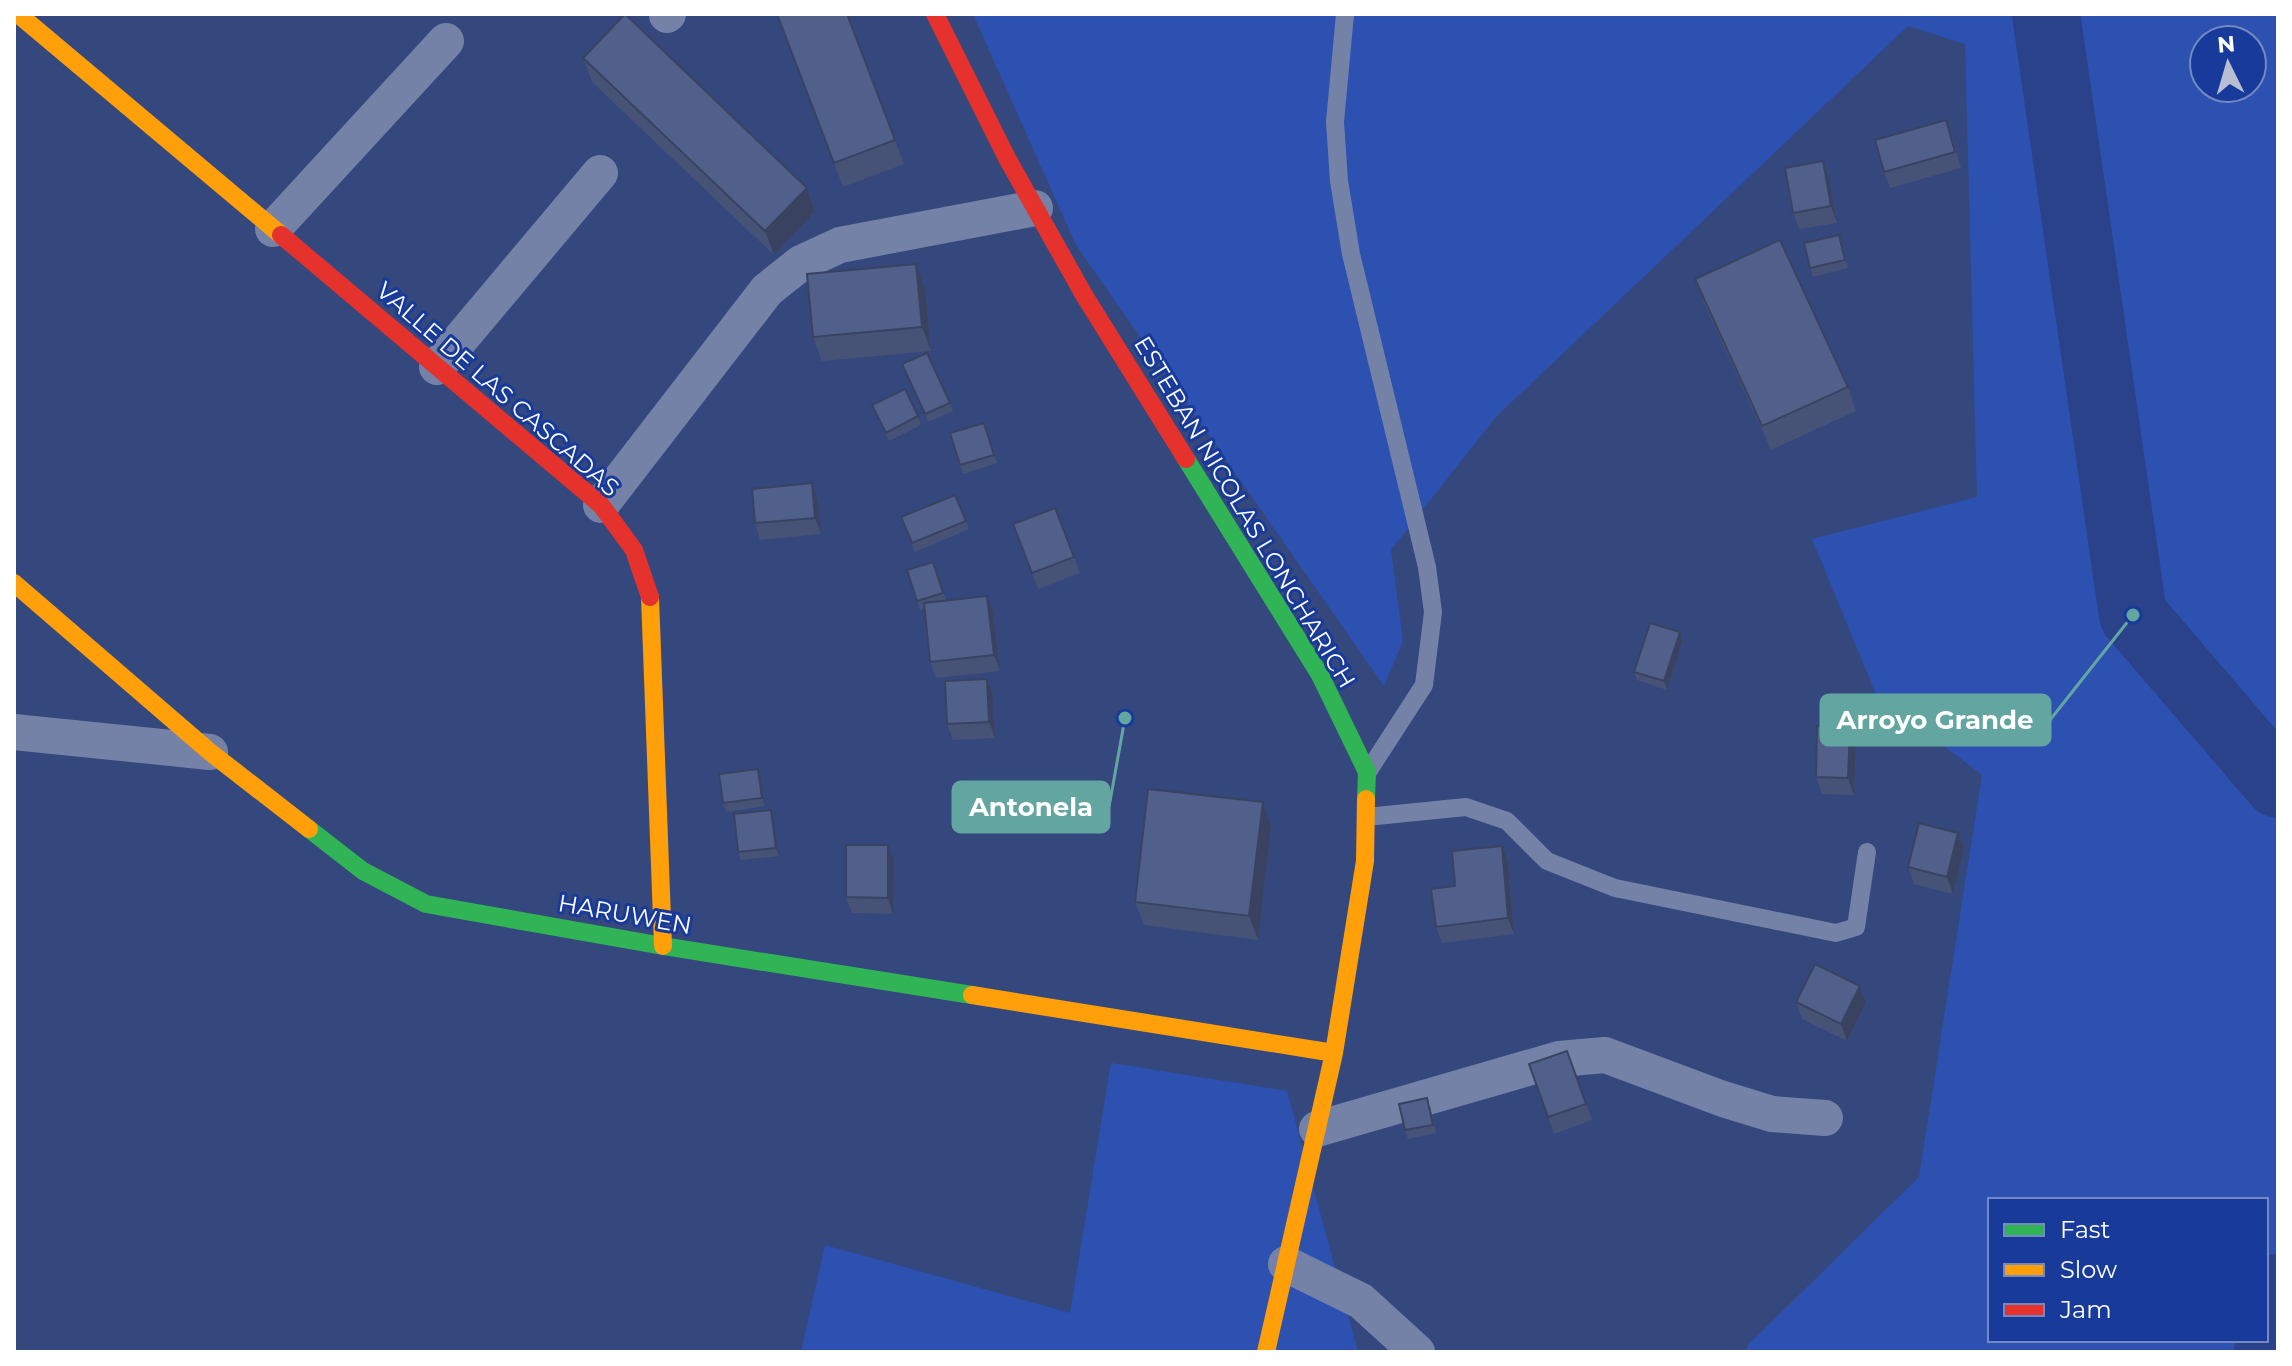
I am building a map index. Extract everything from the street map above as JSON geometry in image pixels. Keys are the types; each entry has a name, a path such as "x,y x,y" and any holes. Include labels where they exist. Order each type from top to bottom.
{"street":[{"name":"VALLE DE LAS CASCADAS","path":"18,14 601,505 634,550 650,592 663,946"},
{"name":"ESTEBAN NICOLAS LONCHARICH","path":"935,14 1007,158 1084,295 1320,675 1367,772 1365,861 1334,1053 1266,1352"},
{"path":"273,229 446,41"},
{"path":"437,367 600,173"},
{"path":"601,505 767,290 801,263 840,245 1035,208"},
{"name":"HARUWEN","path":"14,583 210,752 363,871 426,904 663,946 1334,1053"},
{"path":"14,732 210,752"},
{"path":"1317,1129 1559,1059 1605,1055 1772,1114 1825,1118"},
{"path":"1286,1264 1361,1301 1417,1352"}],"lane":[{"path":"1345,14 1335,122 1339,181 1351,254 1427,567 1433,612 1424,685 1367,772"},
{"path":"1366,817 1466,807 1507,821 1547,861 1615,888 1836,933 1856,927 1867,852"}],"shaded area":[{"path":"973,14 2278,14 2278,1352 1745,1352 1749,1344 1919,1177 1982,775 1876,694 1812,539 1977,497 1965,44 1908,26 1495,418 1391,550 1403,641 1384,686 1076,245"},
{"path":"1111,1063 1287,1091 1358,1352 801,1352 825,1245 1070,1313"}],"building":[{"path":"625,14 807,188 765,231 583,58"},
{"path":"777,14 847,14 895,140 834,163"},
{"path":"1946,120 1955,152 1884,172 1875,140"},
{"path":"1823,161 1831,206 1793,213 1785,168"},
{"path":"1839,235 1845,260 1810,268 1804,243"},
{"path":"1780,240 1848,387 1762,426 1695,279"},
{"path":"916,264 922,327 813,337 807,274"},
{"path":"927,353 950,403 925,414 902,364"},
{"path":"905,389 918,416 886,433 872,405"},
{"path":"984,423 994,455 960,465 950,433"},
{"path":"812,483 815,518 755,523 752,489"},
{"path":"955,495 966,521 912,543 901,517"},
{"path":"1055,508 1074,557 1032,573 1013,524"},
{"path":"933,562 943,593 917,601 907,570"},
{"path":"987,596 994,655 930,662 924,603"},
{"path":"1650,623 1680,632 1664,681 1634,672"},
{"path":"987,679 989,722 947,724 945,681"},
{"path":"1817,726 1850,727 1848,778 1816,777"},
{"path":"758,769 762,798 723,803 719,774"},
{"path":"1148,789 1263,802 1249,916 1135,902"},
{"path":"771,810 776,848 738,852 734,814"},
{"path":"1919,823 1958,833 1947,877 1908,867"},
{"path":"846,845 888,845 888,898 846,897"},
{"path":"1502,846 1508,918 1436,927 1431,889 1455,886 1452,851"},
{"path":"1815,964 1860,986 1841,1024 1796,1002"},
{"path":"1567,1051 1586,1104 1548,1117 1529,1064"},
{"path":"1427,1098 1433,1125 1405,1130 1399,1104"}],"waterway":[{"path":"2046,14 2133,615 2278,784"},
{"path":"2268,1352 2278,1288"}],"traffic: fast":[{"path":"1186,459 1320,675 1367,772 1366,799"},
{"path":"309,829 363,871 426,904 663,946 972,995"}],"traffic: slow":[{"path":"18,14 281,235"},
{"path":"14,583 210,752 309,829"},
{"path":"650,597 663,946"},
{"path":"1266,1352 1334,1053 1365,861 1366,799"},
{"path":"972,995 1334,1053"}],"traffic: jam":[{"path":"935,14 1007,158 1084,295 1186,459"},
{"path":"281,235 601,505 634,550 650,597"}],"place":[{"name":"Arroyo Grande","path":"2133,615"},
{"name":"Antonela","path":"1125,718"}]}
